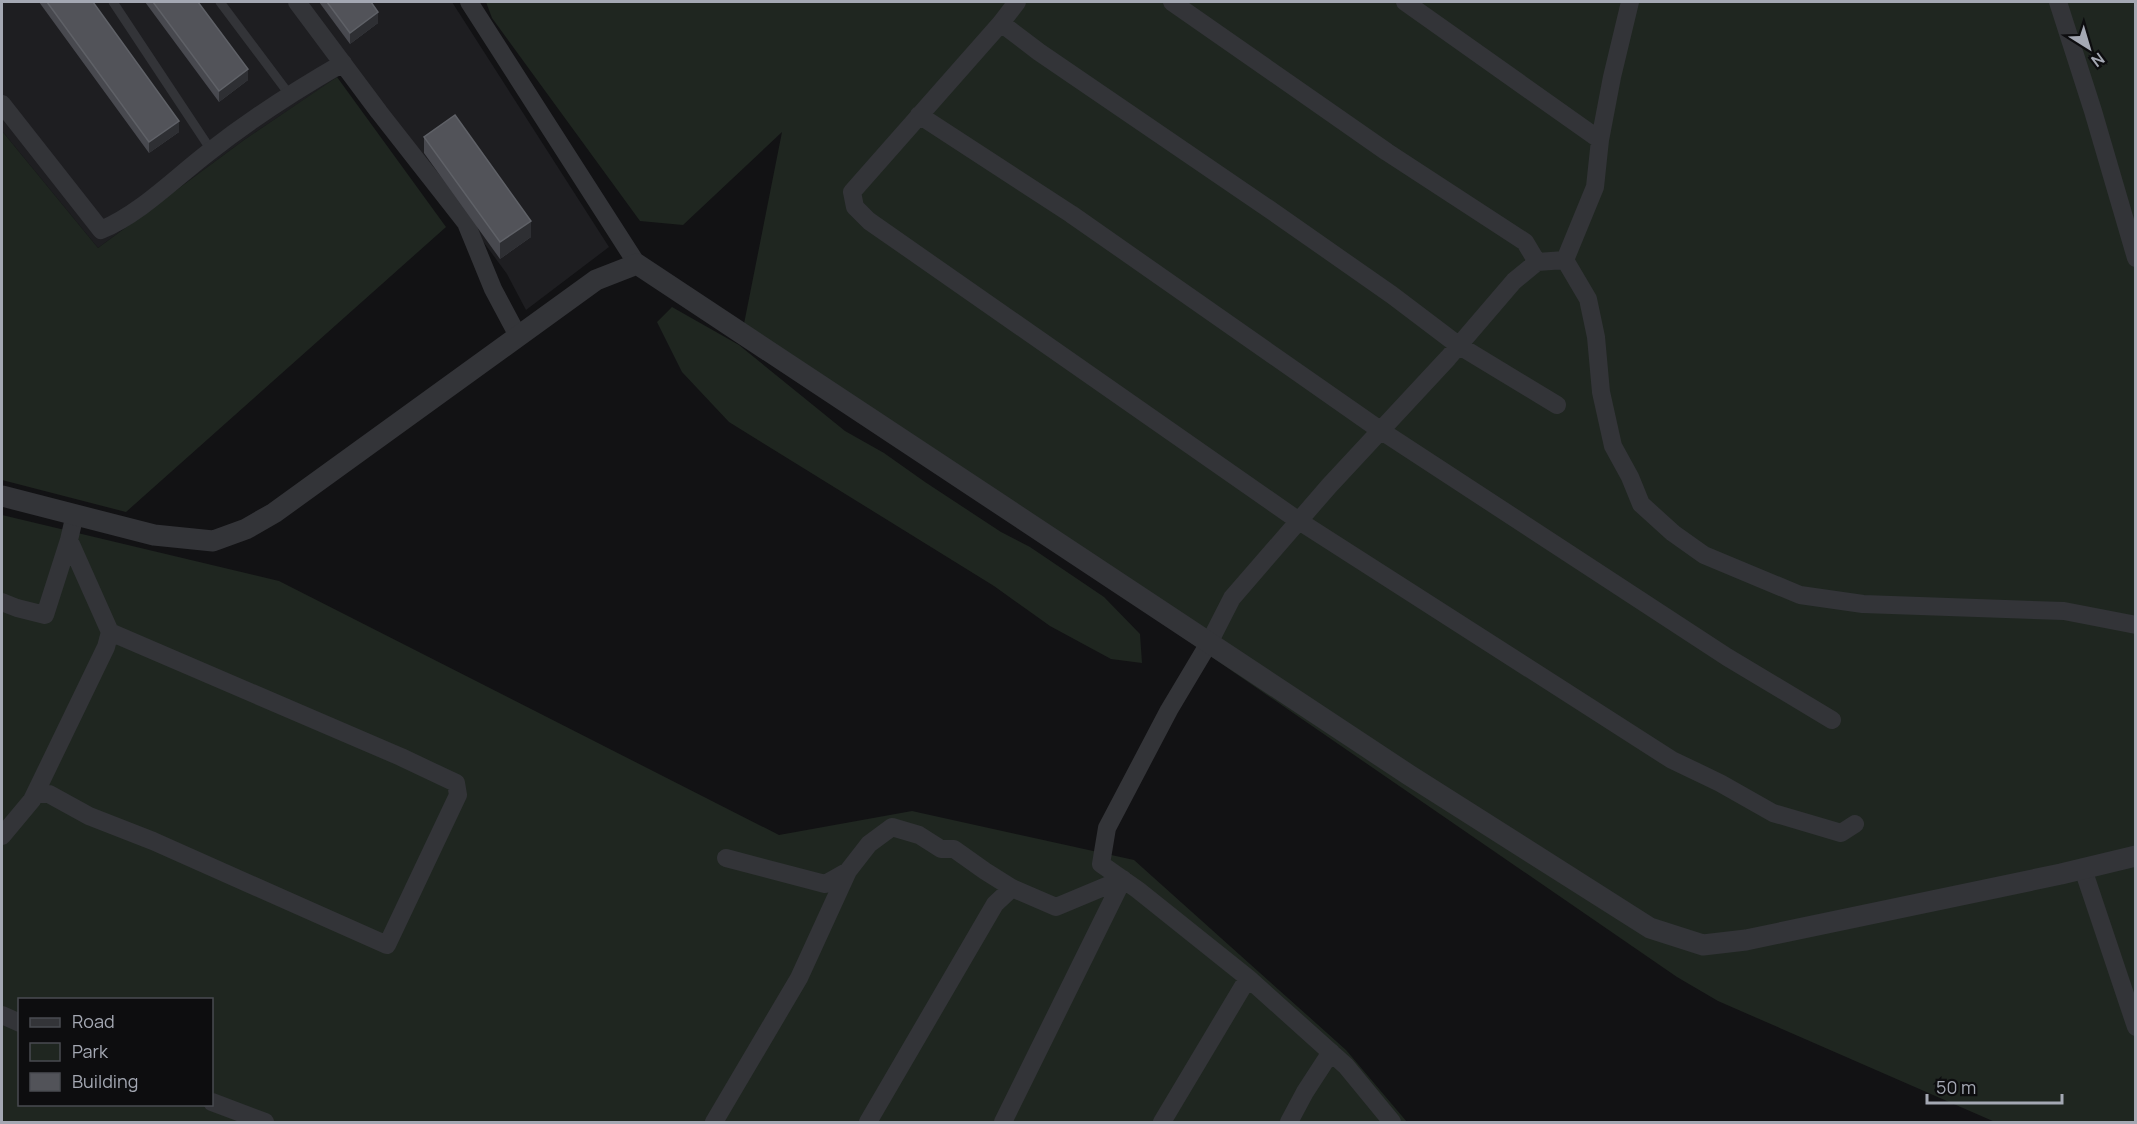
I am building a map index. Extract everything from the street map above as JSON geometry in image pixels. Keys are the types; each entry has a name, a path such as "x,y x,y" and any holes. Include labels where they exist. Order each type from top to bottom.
{"street":[{"path":"297,2 466,223 493,289 518,336"},
{"path":"469,2 637,264 1409,775 1650,928 1702,945 1746,940 2136,856"},
{"path":"1017,2 852,192 855,207 869,221 1299,521 1672,760 1720,783 1773,813 1841,833 1855,824"},
{"path":"1172,2 1387,152 1525,242 1537,262"},
{"path":"1405,2 1600,140"},
{"path":"1565,261 1595,187 1600,140 1630,2"},
{"path":"2058,2 2094,111 2136,258"},
{"path":"1001,23 1039,52 1392,295 1458,345 1557,405"},
{"path":"2,104 101,230 120,222 211,150 289,94 343,63"},
{"path":"919,115 1071,214 1380,430 1727,657 1832,720"},
{"path":"1392,1122 1346,1066 1248,978 1124,879 1101,864 1107,828 1169,710 1209,643 1232,598 1514,280 1537,262 1565,261"},
{"path":"1565,261 1588,299 1596,337 1601,393 1613,446 1630,477 1641,504 1673,533 1704,555 1800,595 1863,604 2064,610 2136,625"},
{"path":"2,496 154,535 213,541 246,528 274,513 596,280 637,264"},
{"path":"2,602 45,615 75,514"},
{"path":"2,836 35,794 106,647 110,632 69,540"},
{"path":"35,794 49,794 89,816 175,850 387,945 458,795 456,783 401,757 110,632"},
{"path":"714,1122 799,978 848,871 869,844 892,827 919,835 941,849 954,849 1012,888 1056,907 1124,879"},
{"path":"726,858 825,884 848,871"},
{"path":"2083,869 2136,1027"},
{"path":"1003,1122 1124,879"},
{"path":"868,1122 995,904 1012,888"},
{"path":"1162,1122 1248,978"},
{"path":"2,1016 18,1022"},
{"path":"1289,1122 1331,1052"},
{"path":"213,1102 265,1122"}],"lane":[{"path":"113,2 211,150"},
{"path":"220,2 289,94"}],"shaded area":[{"path":"2,2 452,2 609,247 526,310 507,274 354,66 244,140 98,248 2,131"}],"green space":[{"path":"486,2 2135,2 2135,1122 1995,1122 1718,1001 1677,977 742,334 782,132 683,225 640,221 492,18"},
{"path":"337,77 446,227 126,512 2,480 2,131 98,248 244,140"},
{"path":"672,307 739,345 845,431 884,453 1001,532 1030,547 1104,597 1140,634 1142,663 1111,659 1050,626 994,586 729,422 682,372 657,322"},
{"path":"2,515 279,581 779,835 912,811 1134,860 1346,1050 1407,1122 2,1122"}],"building":[{"path":"47,2 93,2 179,121 149,142"},
{"path":"153,2 198,2 248,69 219,91"},
{"path":"327,2 371,2 378,12 350,33"},
{"path":"455,115 531,221 500,242 424,137"}]}
